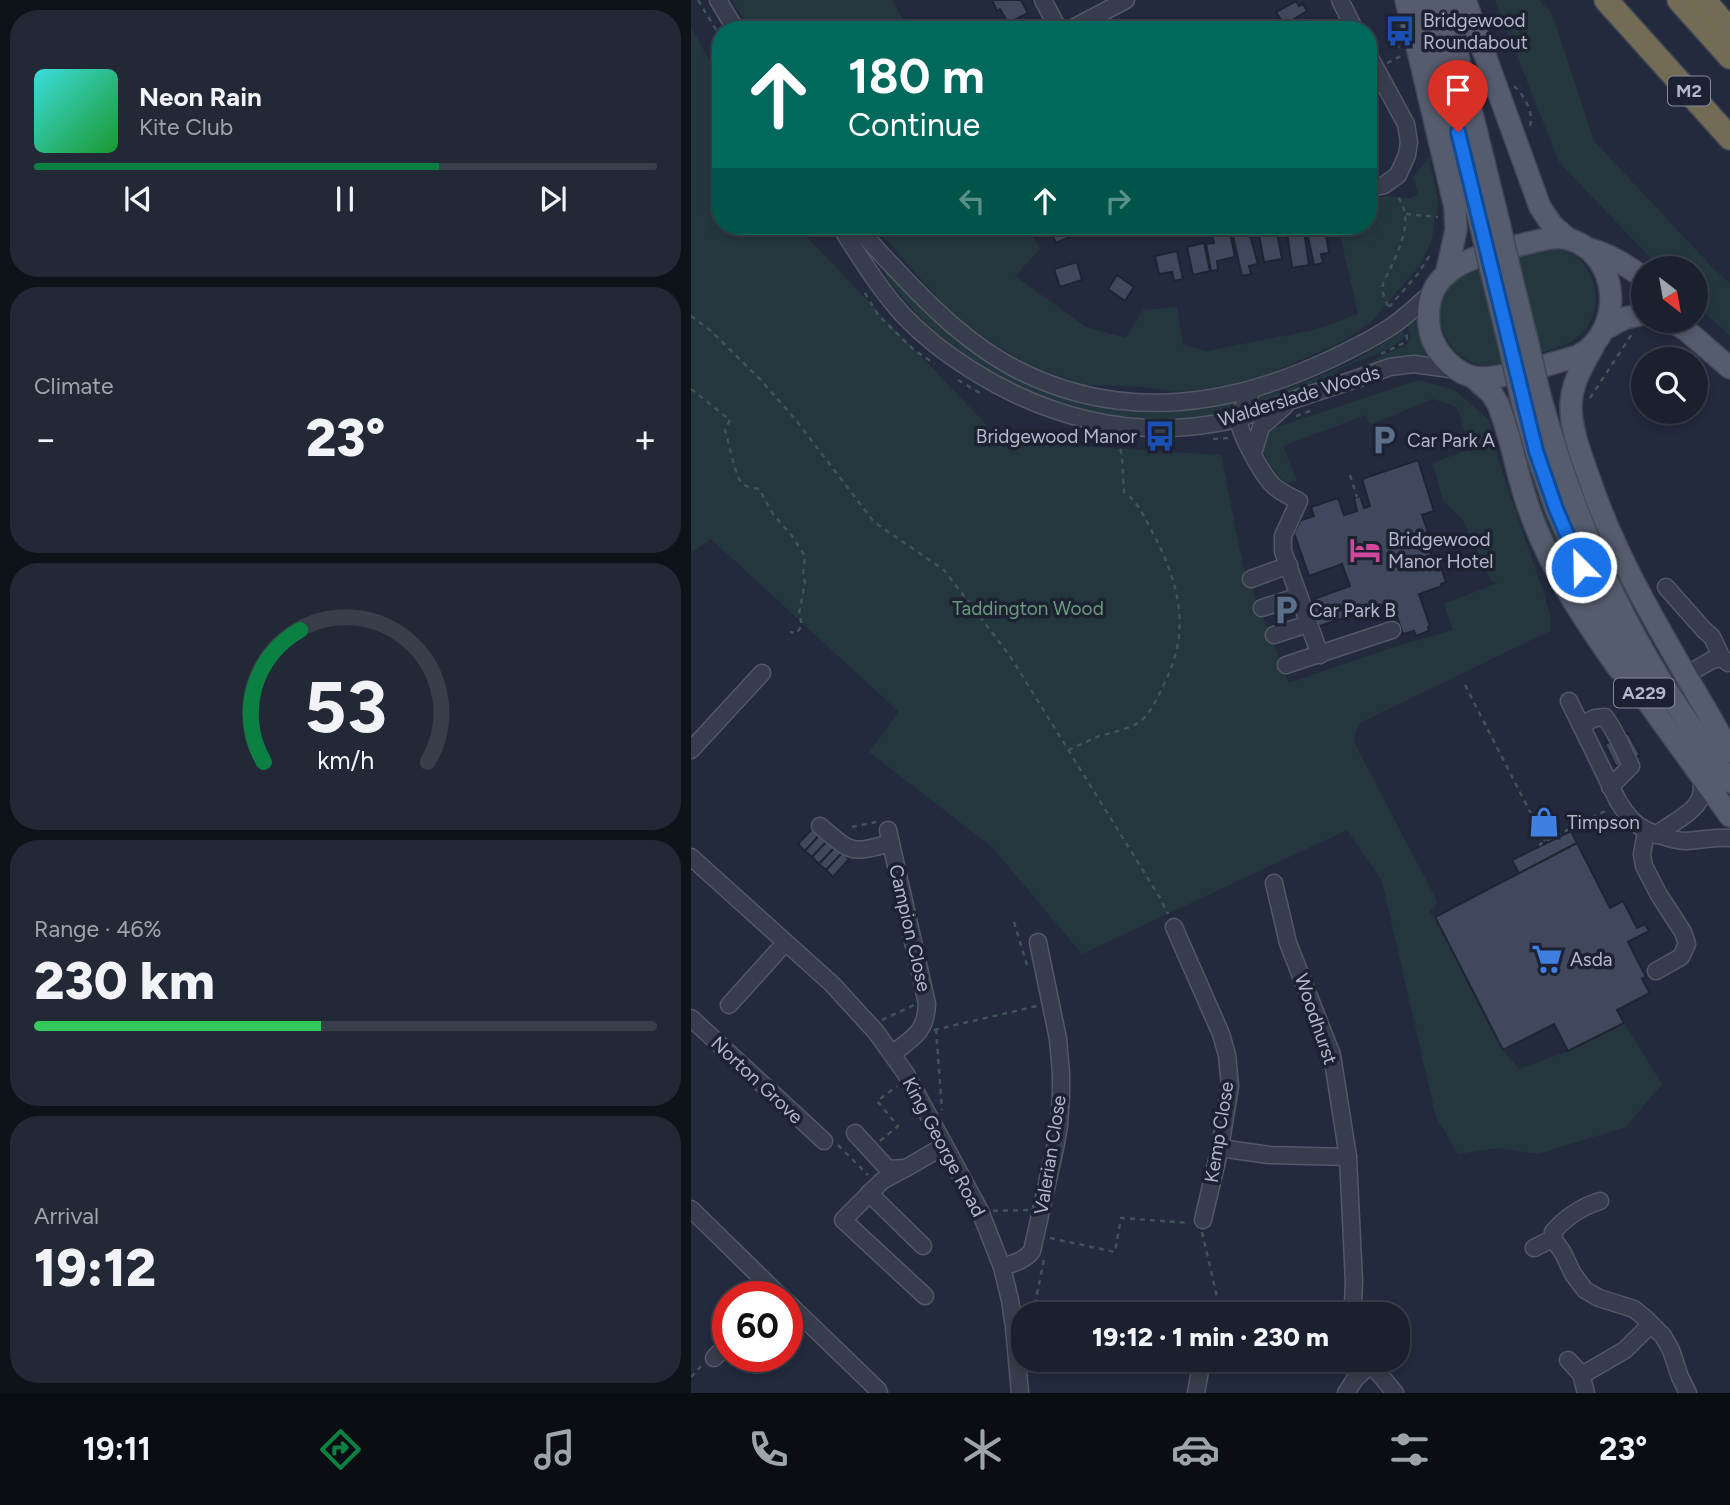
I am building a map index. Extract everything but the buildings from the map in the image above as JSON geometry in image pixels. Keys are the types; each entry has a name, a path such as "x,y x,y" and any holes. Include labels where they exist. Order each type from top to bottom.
{"highway":[{"name":"M2","path":"1606,0 1730,138"},
{"name":"M2","path":"1679,0 1730,57"},
{"path":"1704,0 1730,30"}],"main road":[{"path":"1406,0 1455,208 1456,230 1446,275"},
{"name":"A229","path":"1425,0 1490,225"},
{"name":"A229","path":"1444,0 1490,225 1531,398 1536,451 1561,520 1608,625 1650,705 1730,816"},
{"path":"1465,0 1540,207 1552,225 1567,238 1631,270"},
{"path":"1567,238 1536,240 1475,256 1454,267 1433,292 1430,300 1428,312 1431,337 1447,362 1492,394 1498,404 1527,505 1558,576 1636,694 1650,705"},
{"path":"1587,249 1600,264 1611,292 1611,309 1573,389 1571,411 1575,435 1613,541 1654,621 1692,671 1730,752"},
{"path":"1465,373 1495,377 1578,356 1625,318 1631,319"},
{"path":"1690,333 1730,368"},
{"name":"A229","path":"1531,398 1554,446 1573,500 1606,578 1641,646 1658,676 1730,782"}],"street":[{"path":"718,0 731,21"},
{"path":"1043,0 1054,21"},
{"path":"1085,21 1126,0"},
{"path":"1340,0 1350,21"},
{"path":"1377,71 1407,126 1409,145 1406,160 1398,175 1377,186"},
{"path":"1398,175 1409,188"},
{"name":"Walderslade Woods","path":"846,235 881,288 928,340 982,377 1032,402 1077,417 1137,427 1180,427 1217,423 1289,402 1389,367 1414,364 1465,373"},
{"name":"Walderslade Woods","path":"864,235 938,314 992,355 1040,379 1091,396 1140,403 1192,402 1232,395 1296,374 1360,345 1391,327 1433,292"},
{"path":"1253,389 1239,418 1242,436 1270,482 1281,492 1299,501 1283,536 1283,551 1320,655"},
{"path":"1253,454 1261,428 1289,402"},
{"path":"1251,579 1289,565"},
{"path":"1666,587 1712,637 1726,661"},
{"path":"1262,608 1299,596"},
{"path":"1274,635 1308,624"},
{"path":"1286,665 1392,630"},
{"path":"1692,671 1712,660 1726,661"},
{"path":"691,750 762,673"},
{"path":"1569,701 1625,814 1651,833 1671,840 1730,838"},
{"path":"1582,725 1595,718 1605,717 1631,766 1610,787"},
{"path":"1656,971 1681,957 1687,944 1683,932 1644,866 1642,854 1651,833 1684,817 1697,804 1702,788 1698,771"},
{"path":"820,826 851,850 860,850 886,832"},
{"name":"Campion Close","path":"886,832 926,999 927,1013 917,1034"},
{"name":"King George Road","path":"691,858 832,984 870,1025 907,1078 980,1211 1002,1267 1014,1327 1020,1393"},
{"name":"Woodhurst","path":"1274,883 1288,943 1332,1055 1348,1157 1353,1302"},
{"name":"Kemp Close","path":"1174,927 1221,1034 1227,1055 1230,1086 1220,1148 1203,1220"},
{"name":"Valerian Close","path":"1002,1267 1018,1262 1032,1251 1059,1126 1061,1073 1058,1039 1038,942"},
{"path":"729,1005 785,943"},
{"name":"Norton Grove","path":"691,1018 824,1141"},
{"path":"892,1054 917,1034"},
{"path":"855,1133 888,1168 906,1168"},
{"path":"925,1296 843,1220 882,1181 944,1146"},
{"path":"1220,1148 1270,1155 1348,1157"},
{"path":"873,1189 923,1246"},
{"path":"1600,1200 1566,1219 1553,1233 1554,1238 1578,1283 1585,1290 1599,1298 1634,1309 1651,1324 1670,1348 1688,1393"},
{"path":"691,1209 764,1281"},
{"path":"1534,1248 1554,1238"},
{"path":"803,1319 879,1393"},
{"path":"1582,1375 1625,1350 1651,1324"},
{"path":"1568,1360 1582,1375 1586,1393"},
{"path":"1196,1393 1200,1372"},
{"path":"1346,1393 1361,1372"},
{"path":"1377,1372 1395,1393"}],"path":[{"path":"698,0 712,23"},
{"path":"1512,84 1523,95 1532,120 1529,128"},
{"path":"1377,187 1399,197 1406,214 1404,233 1383,282 1389,307 1417,275 1436,247"},
{"path":"1406,214 1444,218"},
{"path":"691,316 711,331 760,379 795,419 874,522 944,570 1010,656 1160,898 1174,927"},
{"path":"1378,355 1404,343 1408,335 1405,330"},
{"path":"1585,404 1632,333"},
{"path":"691,388 730,421 725,430 737,477 744,485 759,489 773,514 805,556 805,582 799,614 802,625 797,633 790,632"},
{"path":"1289,419 1312,410"},
{"path":"1068,750 1140,723 1155,703 1169,674 1181,628 1174,581 1134,499 1124,492 1118,438"},
{"path":"1350,475 1357,497"},
{"path":"1466,685 1545,841"},
{"path":"1541,846 1545,841 1605,811"},
{"path":"852,827 880,821 886,832"},
{"path":"870,1025 926,999"},
{"path":"917,1034 1041,1005 1042,1010"},
{"path":"936,1030 944,1125 936,1131"},
{"path":"870,1149 898,1126 877,1101 907,1078"},
{"path":"824,1141 832,1140 873,1189"},
{"path":"1027,1217 1031,1201"},
{"path":"980,1211 1028,1210"},
{"path":"1036,1235 1115,1252 1121,1219 1200,1224 1218,1302"}],"green space":[{"path":"732,0 892,0 904,21 745,21"},
{"path":"1495,0 1539,0 1552,14 1594,141 1702,256 1649,256 1559,162"},
{"name":"Taddington Wood","path":"691,27 712,65 712,235 805,235 1002,441 1221,455 1243,566 1289,683 1453,630 1444,604 1498,583 1490,580 1463,520 1443,500 1433,463 1470,449 1457,407 1433,399 1370,425 1366,415 1283,446 1297,481 1287,483 1275,471 1262,446 1271,429 1418,380 1455,390 1489,420 1502,471 1550,614 1550,631 1360,723 1354,742 1437,901 1429,912 1435,917 1503,1050 1519,1069 1568,1051 1624,1023 1662,1084 1626,1127 1538,1154 1498,1148 1458,1154 1436,1117 1382,881 1347,830 1082,954 992,847 869,752 899,712 711,539 691,553"},
{"path":"1429,158 1438,201 1432,239 1421,264 1371,322 1342,342 1269,374 1227,386 1183,392 1084,385 1030,366 976,332 945,306 882,235 1031,235 1040,249 1015,276 1086,327 1126,338 1143,310 1177,307 1183,345 1207,351 1314,330 1358,314 1340,235 1377,235 1377,197 1410,198 1419,194 1412,178"},
{"path":"1548,249 1568,252 1579,259 1592,278 1595,300 1594,311 1584,331 1569,342 1540,353 1517,255"},
{"path":"1708,263 1730,283 1730,336 1708,316"},
{"path":"1481,268 1503,364 1479,365 1460,355 1445,336 1441,324 1442,300 1447,289 1461,276"},
{"path":"888,272 934,319 1098,405 1173,412 1241,402 1235,411 1193,418 1152,419 1110,416 1070,407 1030,393 993,375 958,351 926,324 885,275"},
{"path":"1414,320 1417,321 1426,358 1342,375 1408,344 1411,334 1406,326"},
{"path":"1402,331 1405,336 1400,341 1340,369 1337,371 1337,378 1250,407 1257,397 1303,383 1333,370"},
{"path":"1511,396 1592,610 1588,613 1548,535 1505,401"}],"place":[{"name":"Bridgewood Roundabout","path":"1400,31"},
{"name":"Bridgewood Manor","path":"1160,436"},
{"name":"Car Park A","path":"1384,440"},
{"name":"Bridgewood Manor Hotel","path":"1365,550"},
{"name":"Car Park B","path":"1286,610"},
{"name":"Timpson","path":"1544,822"},
{"name":"Asda","path":"1547,959"}],"route":[{"path":"1458,132 1536,451 1556,509 1581,567"}]}
